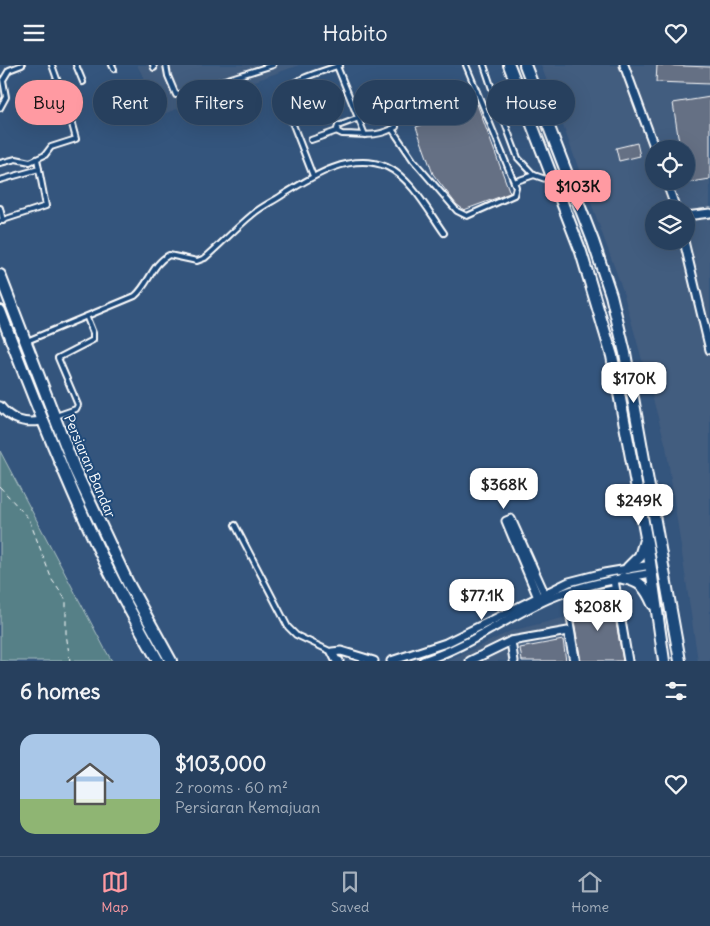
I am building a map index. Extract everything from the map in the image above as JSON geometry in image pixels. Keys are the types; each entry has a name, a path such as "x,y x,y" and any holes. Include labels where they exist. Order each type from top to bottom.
{"main road":[{"path":"509,65 580,252 612,356 653,569 664,661"},
{"path":"525,65 593,241 611,295 626,353 680,661"},
{"name":"Persiaran Bandar","path":"0,275 75,470 128,583 171,661"},
{"name":"Persiaran Bandar","path":"0,311 42,421 108,569 158,661"},
{"path":"650,486 649,505 657,560 653,569"},
{"path":"645,531 644,544 640,556 622,575 644,587 658,616"},
{"path":"653,569 661,582 667,615 674,626"}],"street":[{"path":"624,65 652,140"},
{"path":"695,215 710,213"},
{"path":"686,250 710,350"},
{"path":"0,406 11,417 18,420 32,423 42,421"},
{"path":"511,519 542,598 506,521 511,519"},
{"path":"423,661 450,655 569,581 622,575 653,569"},
{"path":"391,661 437,647 542,598 571,591 599,590 622,575 653,569"},
{"path":"622,575 616,590 628,661"},
{"path":"470,661 510,641 568,631 574,661"},
{"path":"510,641 514,661"},
{"path":"446,643 450,655"},
{"path":"437,647 440,658"},
{"path":"339,661 336,660 332,652 341,651 374,661"}],"lane":[{"path":"0,108 6,97 1,81 9,70 22,65"},
{"path":"0,163 16,159 30,161 37,159 45,155 51,147 76,139 52,65"},
{"path":"76,65 81,80"},
{"path":"166,65 168,76 176,95 273,65"},
{"path":"466,65 472,80"},
{"path":"484,65 518,158 534,175 553,181"},
{"path":"314,175 285,104 284,91 288,86 296,82 338,66 354,108"},
{"path":"392,129 413,160 457,211 467,216 514,195 516,187 477,92"},
{"path":"338,131 338,126 354,120"},
{"path":"361,125 365,135"},
{"path":"311,140 338,131 340,133 365,135 382,134 396,127 396,125"},
{"path":"0,208 1,221 46,206 37,159"},
{"path":"26,341 87,318 135,296 142,290 159,260 169,255 197,261 205,258 254,213 314,175 334,167 352,163 372,163 388,167 406,180 444,233"},
{"path":"0,180 39,169"},
{"path":"514,182 534,175"},
{"path":"54,417 76,409 78,405 58,358 93,340 93,333 87,318"},
{"path":"235,525 288,627 296,635 332,652"},
{"path":"578,601 597,599 599,590"},
{"path":"577,661 569,614 582,595 599,590 616,590"}],"path":[{"path":"0,487 29,519 52,580 66,600 66,633 70,661"}],"shaded area":[{"path":"137,65 299,65 257,80 177,80 177,109 167,113 167,80 145,80"},
{"path":"541,65 710,65 710,661 698,661 666,446 622,288 563,125 575,125 575,80 546,80"},
{"path":"615,597 625,661 448,661 511,631 571,616 578,604"}],"green space":[{"path":"0,451 106,651 112,661 0,661"}],"building":[{"path":"657,65 710,67 710,84 656,82"},
{"path":"710,97 710,179 695,182 695,140 679,140 673,103"},
{"path":"477,104 510,193 464,210 456,204 433,174 416,127 421,125 477,125"},
{"path":"637,143 640,156 619,161 616,148"},
{"path":"612,600 623,661 581,661 573,615 580,605"},
{"path":"563,640 566,661 522,661 520,648"}]}
